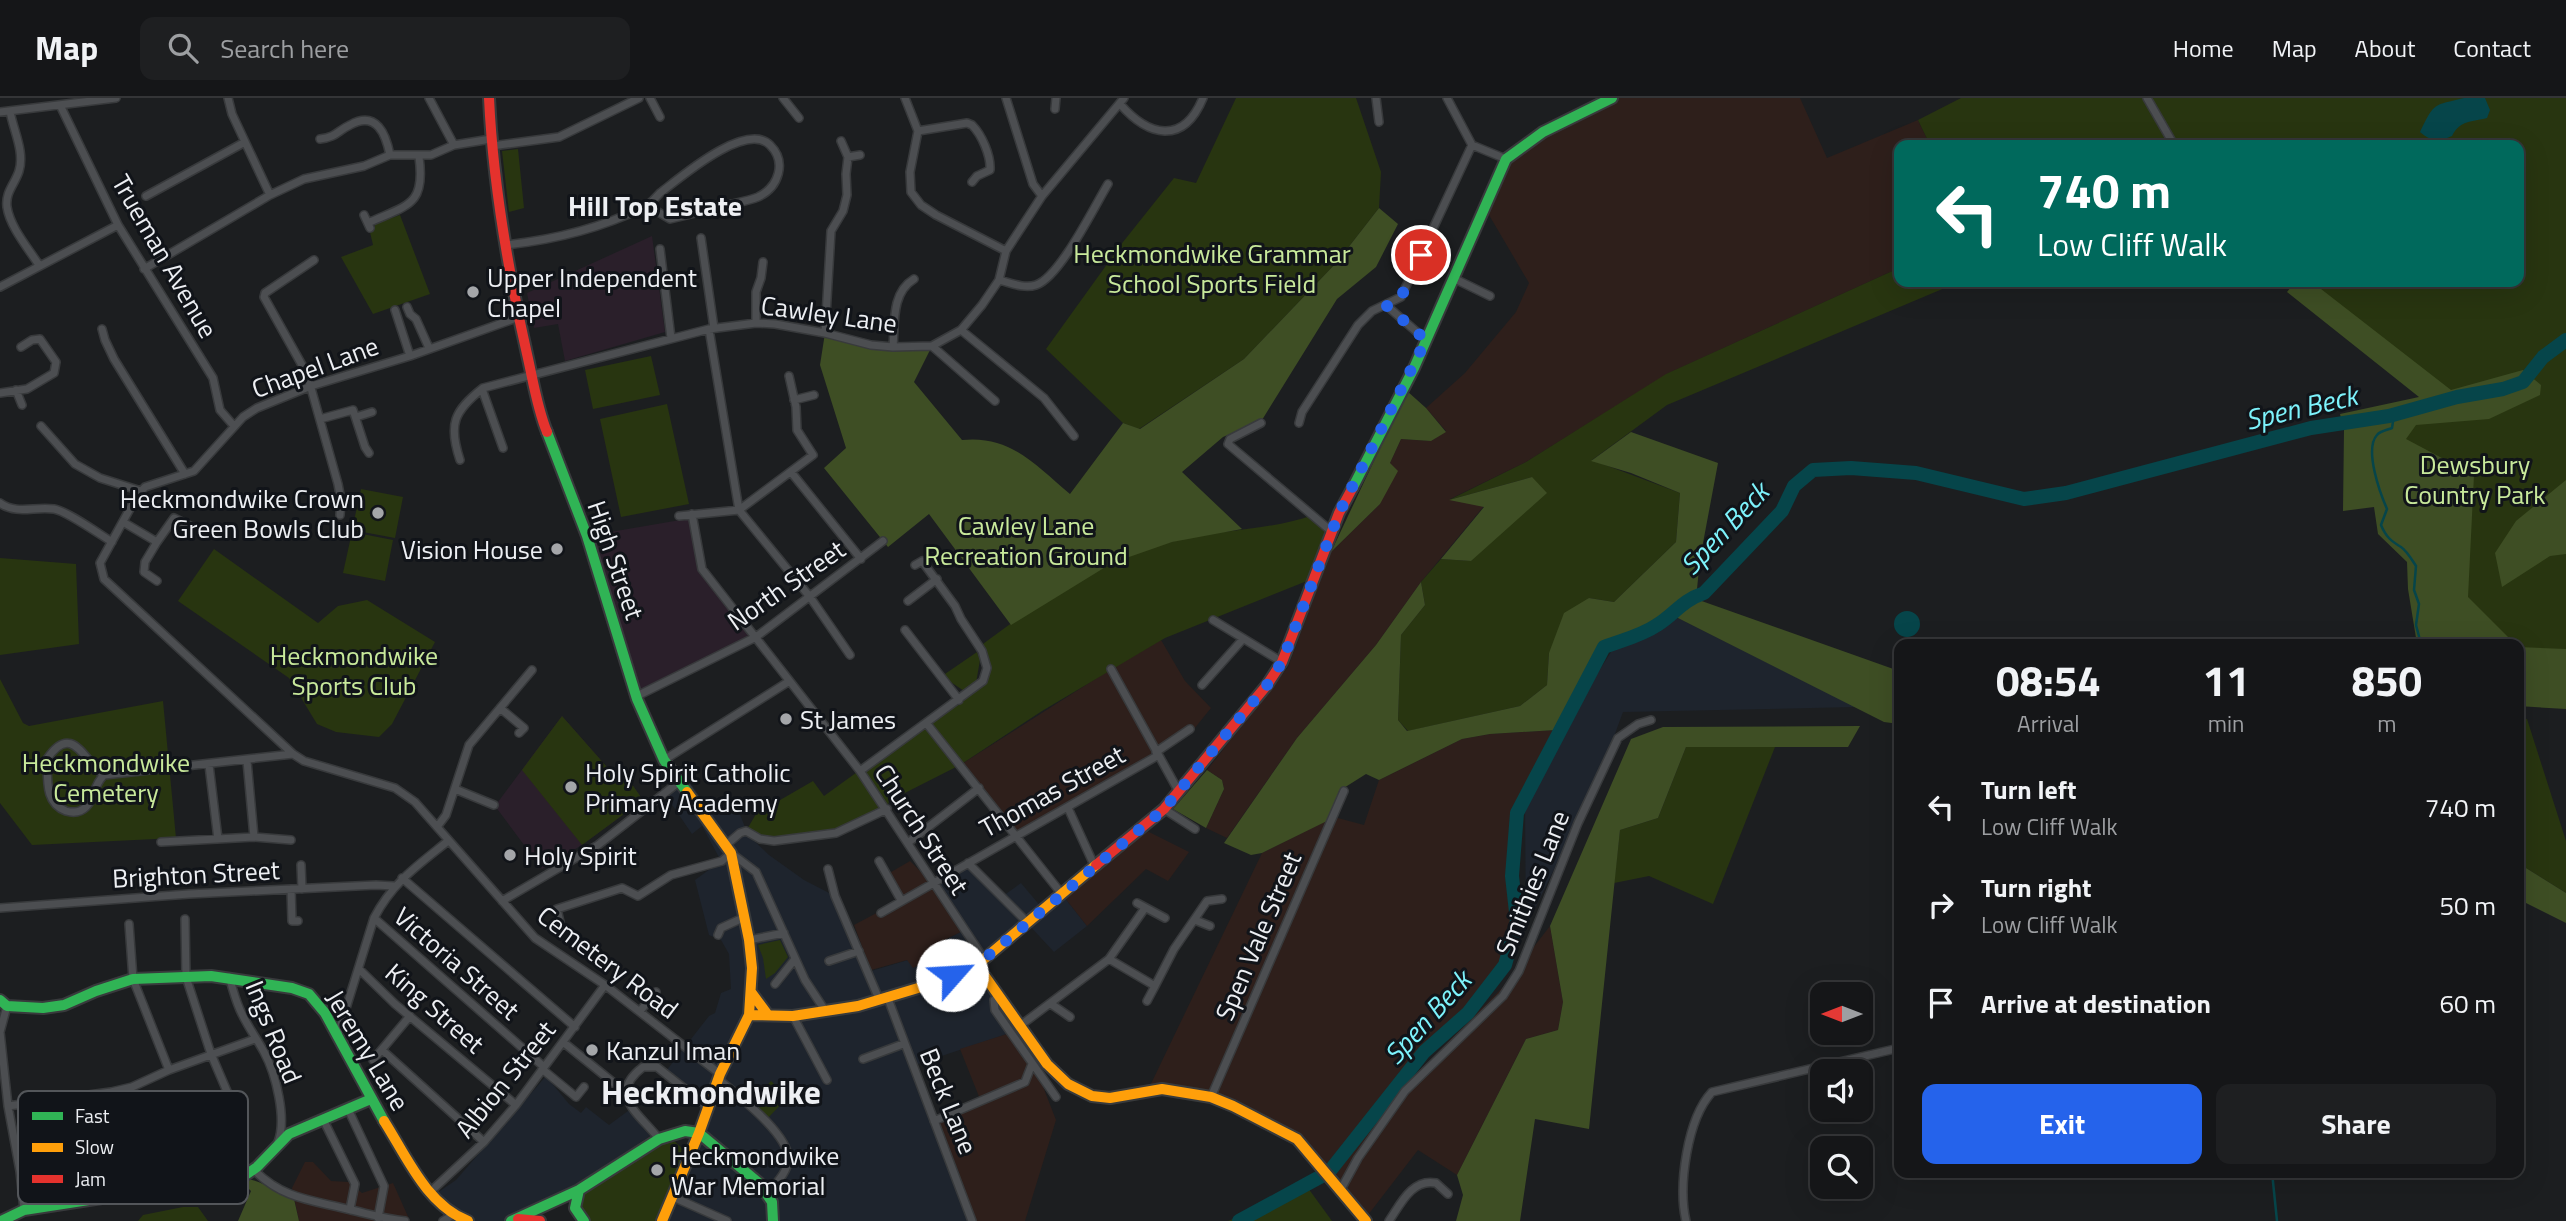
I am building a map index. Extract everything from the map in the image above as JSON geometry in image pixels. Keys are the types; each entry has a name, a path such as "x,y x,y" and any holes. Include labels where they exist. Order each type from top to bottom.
{"main road":[{"name":"High Street","path":"489,98 491,143 505,245 544,426 587,536 637,699 664,760 729,849 749,940 749,1015"},
{"path":"662,1221 709,1108 719,1076 749,1015 793,1016 827,1012 928,985 981,962 1164,809 1179,793 1267,685 1282,662 1331,533 1455,279 1506,159 1544,133 1612,98"},
{"path":"981,962 999,995 1047,1064 1068,1084 1091,1096 1110,1098 1162,1089 1211,1097 1297,1139 1366,1221"},
{"name":"Jeremy Lane","path":"4,1003 43,1008 64,1006 96,991 133,979 186,977 229,977 292,988 309,994 325,1013 371,1099 429,1193 448,1218"},
{"path":"751,992 768,1015"},
{"path":"248,1174 255,1171 278,1143 294,1131 371,1099"},
{"path":"513,1220 579,1190 659,1139 685,1131 699,1133 759,1183 772,1202 773,1221"},
{"path":"579,1190 575,1198 575,1208 584,1221"},
{"path":"1,1221 24,1210 64,1204"},
{"path":"448,1218 468,1221"},
{"path":"513,1220 540,1221"}],"street":[{"path":"0,112 116,98"},
{"path":"228,98 244,142 270,195"},
{"path":"144,269 270,195 304,179 364,166 390,155 419,157 454,145 559,137 639,98"},
{"path":"649,98 660,117"},
{"path":"783,98 799,118"},
{"path":"905,98 918,131 910,172 911,191 921,205 936,215 1006,251"},
{"path":"1006,98 1033,184 1041,196"},
{"path":"1055,109 1056,98"},
{"path":"1122,101 1142,125 1153,131 1164,132 1177,129 1189,121 1203,98"},
{"path":"1376,98 1378,122"},
{"path":"1447,98 1472,145 1506,159"},
{"path":"2147,98 2171,140"},
{"path":"433,99 454,145"},
{"name":"Cawley Lane","path":"481,389 711,328 757,323 825,333 871,345 932,346 961,330 982,304 999,280 1006,251 1041,196 1122,101"},
{"name":"Trueman Avenue","path":"60,105 118,225 213,378 220,410 234,426"},
{"path":"10,111 21,158 19,172 7,196 7,207 11,219 38,265"},
{"path":"320,139 333,137 350,125 362,121 374,122 384,131 390,155"},
{"path":"918,131 967,123 972,125 982,141 991,165 990,170 977,176 972,182"},
{"path":"505,245 541,241 579,232 648,206 658,195 732,142 752,137 766,141 776,151 780,167 774,186 758,197 670,219 648,206"},
{"path":"825,333 831,231 843,211 847,195 848,157 841,141"},
{"path":"146,196 244,142"},
{"path":"1299,423 1301,412 1358,325 1372,311 1401,297 1472,145"},
{"path":"848,157 860,155"},
{"path":"364,215 369,225 408,205 416,197 422,175 419,157"},
{"path":"999,280 1024,287 1037,285 1047,278 1065,257 1108,184"},
{"path":"0,286 118,225"},
{"path":"701,238 711,328 739,510 810,597 850,655"},
{"path":"660,249 671,338"},
{"path":"314,260 265,293 264,297 307,374 338,484 340,515"},
{"path":"757,323 756,292 763,262"},
{"path":"893,347 897,298 905,281 914,279"},
{"path":"1455,279 1490,296"},
{"path":"407,306 410,314 416,318 429,348"},
{"path":"1387,306 1426,340"},
{"path":"395,310 410,356"},
{"name":"Chapel Lane","path":"143,489 194,471 243,417 257,408 311,386 410,356 519,317"},
{"path":"102,329 104,340 114,359 185,474"},
{"path":"961,330 1044,398 1074,436"},
{"path":"0,393 27,389 54,373 56,362 40,339 32,340 21,347"},
{"path":"932,346 995,401"},
{"path":"679,516 739,510 813,455 797,430 789,376"},
{"path":"460,460 453,440 453,424 469,399 481,389 503,448"},
{"path":"16,390 22,405"},
{"path":"793,401 814,395"},
{"path":"320,419 353,410 369,453"},
{"path":"356,417 372,412"},
{"path":"1261,423 1230,439 1228,444 1331,533"},
{"path":"41,426 75,464 100,478 143,489 100,563 104,579 293,754"},
{"path":"791,472 861,559"},
{"path":"0,503 7,508 21,510 56,509 112,542"},
{"path":"156,581 144,572 145,562 173,514 190,526"},
{"name":"Church Street","path":"692,514 702,569 862,773 909,842 981,962"},
{"path":"123,522 157,542"},
{"name":"North Street","path":"637,699 641,694 756,637 883,541"},
{"path":"862,773 983,681 987,668 982,651 937,579 922,561 915,565"},
{"path":"908,601 937,579"},
{"path":"1213,620 1282,662"},
{"path":"905,630 959,699"},
{"path":"1202,685 1242,639"},
{"path":"1111,669 1179,793"},
{"path":"437,827 446,815 469,745 532,670"},
{"path":"664,760 789,682"},
{"path":"500,708 524,728"},
{"name":"Smithies Lane","path":"1340,1191 1358,1158 1405,1091 1503,996 1519,971 1578,823 1618,738 1638,724 1651,720"},
{"path":"927,724 1061,893"},
{"name":"Thomas Street","path":"881,912 1068,808 1156,754 1191,729"},
{"path":"65,744 77,746 84,750 92,766 104,775 94,784 92,799 86,808 71,812 54,804 49,795 47,759 65,744"},
{"name":"Cemetery Road","path":"104,775 293,754 304,761 395,788 415,802 535,938 640,1011 719,1076 755,1110 787,1147 789,1162 768,1194"},
{"path":"247,761 254,836"},
{"path":"209,765 218,839"},
{"path":"504,904 598,845 679,782"},
{"path":"909,842 979,788"},
{"path":"454,789 494,805"},
{"name":"Spen Vale Street","path":"1211,1097 1344,792"},
{"path":"1068,808 1096,867"},
{"path":"560,922 557,909 622,888 638,896 671,875 722,862 740,833 746,831 760,839 774,841 836,833 887,809"},
{"path":"1164,809 1195,828"},
{"path":"161,842 254,836 291,840"},
{"path":"338,1034 374,918 394,886 448,841"},
{"path":"729,849 756,872 805,980 827,1012"},
{"path":"878,861 901,900"},
{"path":"968,863 1028,923"},
{"path":"301,865 302,889"},
{"name":"Beck Lane","path":"828,869 835,896 903,1044 972,1221"},
{"path":"402,878 575,1027"},
{"name":"Brighton Street","path":"0,908 189,894 394,886"},
{"path":"290,889 292,921 298,921"},
{"path":"1147,1001 1174,949 1207,901 1222,899"},
{"path":"1137,903 1165,918"},
{"path":"1021,1025 1109,959 1145,908"},
{"path":"718,935 721,928 745,916"},
{"name":"Victoria Street","path":"374,918 576,1097 584,1087"},
{"path":"185,919 186,977 211,1054 227,1091"},
{"path":"1195,920 1210,926"},
{"path":"129,924 133,979 169,1070"},
{"path":"749,940 784,933"},
{"path":"829,961 859,951"},
{"path":"775,984 795,959"},
{"path":"1109,959 1155,986"},
{"name":"King Street","path":"359,969 410,1016 516,1105"},
{"name":"Ings Road","path":"229,977 240,1012 264,1052 272,1075 282,1115 283,1130 278,1143"},
{"name":"Albion Street","path":"429,1193 484,1142 516,1105 605,985"},
{"path":"640,1011 656,992"},
{"path":"999,995 994,1000 995,1010 1056,1097"},
{"path":"4,1003 0,1032 4,1096 18,1161"},
{"path":"1051,1004 1070,1017"},
{"path":"373,1060 410,1016"},
{"path":"793,1016 827,1080"},
{"path":"118,1091 255,1039"},
{"path":"563,1042 620,1088"},
{"path":"863,1059 903,1044"},
{"path":"1686,1221 1682,1195 1684,1172 1704,1101 1712,1092 1894,1049"},
{"path":"382,1050 484,1142"},
{"path":"934,1121 1025,1082 1032,1064"},
{"path":"659,1139 632,1108 625,1090 628,1082 643,1067 657,1067 709,1108"},
{"path":"8,1106 18,1105"},
{"path":"348,1109 384,1186 378,1218"},
{"path":"323,1119 355,1184 350,1209"},
{"path":"0,1126 11,1124"},
{"path":"255,1171 267,1182 301,1200 350,1209 378,1218 405,1221"},
{"path":"1389,1221 1407,1195 1420,1184 1436,1183 1448,1194"},
{"path":"673,1197 727,1221"},
{"path":"23,1204 24,1210"}],"shaded area":[{"path":"1612,98 1800,98 1827,158 1918,120 1928,140 1894,140 1894,270 1669,373 1526,462 1450,499 1484,506 1421,582 1376,645 1297,738 1227,838 1206,828 1224,789 1222,780 1207,770 1288,667 1331,552 1380,504 1390,463 1401,439 1431,441 1446,431 1426,408 1465,373 1516,312 1529,283 1489,215 1481,214 1506,159"},
{"path":"652,236 665,332 565,361 558,324 534,328 527,293"},
{"path":"692,518 702,569 756,637 641,694 587,536"},
{"path":"1678,618 1856,707 1623,712 1599,777 1526,927 1525,808 1585,693 1613,649"},
{"path":"1161,640 1185,681 1211,708 1194,729 1157,756 1017,836 960,765"},
{"name":"Holy Spirit Catholic Primary Academy","path":"562,716 614,775 624,773 643,800 582,845 542,869 495,806"},
{"path":"1556,730 1547,756 1517,813 1512,876 1517,921 1505,965 1468,1013 1424,1052 1329,1172 1297,1139 1233,1106 1148,1090 1262,853 1334,817 1364,825 1379,780 1462,739 1490,734"},
{"path":"689,781 712,814 734,799 748,835 769,855 804,880 835,896 868,972 908,960 964,930 931,882 968,863 1003,896 1021,883 1042,908 1061,893 1087,926 1054,952 1028,924 977,965 999,995 994,1000 1010,1033 912,1066 972,1221 660,1221 706,1103 666,1071 709,1016 715,1013 721,993 731,989 729,954 721,940 709,935 695,880 721,861 702,826 692,834 666,796"},
{"path":"1143,829 1189,852 1168,881 1146,869 1087,926 1061,893"},
{"path":"910,861 931,882 965,930 942,941 946,952 913,968 907,960 871,970 854,925 901,900 886,875"},
{"path":"1550,926 1563,1002 1558,1030 1526,1039 1457,1175 1418,1150 1368,1215 1334,1173 1404,1086 1502,988"},
{"path":"1010,1033 1042,1084 1056,1120 1025,1221 972,1221 959,1172 934,1121 980,1099 960,1049"},
{"path":"546,1076 569,1104 581,1113 586,1107 609,1125 632,1108 650,1136 530,1216 548,1221 468,1221 453,1215 437,1193 456,1180"},
{"path":"305,1162 313,1162 331,1181 349,1182 362,1193 393,1183 410,1221 299,1221 292,1188"}],"green space":[{"name":"Heckmondwike Grammar School Sports Field","path":"1236,98 1356,98 1381,172 1379,208 1337,262 1244,359 1139,429 1123,423 1046,349 1123,242 1174,178 1196,183"},
{"name":"Dewsbury Country Park","path":"1961,98 2566,98 2566,696 2524,694 2524,639 2423,639 2416,566 2372,436 2434,395 2294,287 2524,287 2524,140 1928,140 1918,120"},
{"path":"518,149 524,208 509,212 502,151"},
{"name":"Cawley Lane Recreation Ground","path":"1379,208 1398,224 1376,267 1337,299 1262,420 1223,437 1182,472 1242,529 1172,542 1112,563 1011,625 929,514 888,547 824,468 846,448 820,365 825,333 871,345 932,346 914,382 962,440 995,442 1008,447 1033,463 1070,494 1123,423 1140,429 1244,359 1337,262"},
{"path":"400,215 430,294 373,314 341,257 373,245 370,232 374,230 375,224"},
{"path":"1894,270 1894,287 1947,287 1667,405 1592,460 1680,493 1676,542 1614,602 1589,598 1549,653 1547,685 1520,706 1408,731 1398,720 1401,635 1425,605 1421,582 1441,559 1471,561 1532,477 1449,500 1526,462 1666,374"},
{"path":"2291,287 2318,287 2451,390 2523,370 2541,385 2540,395 2489,419 2416,425 2406,439 2474,475 2468,597 2510,639 2416,639 2408,589 2407,562 2378,534 2374,507 2343,511 2344,430 2340,414 2419,397 2287,292"},
{"path":"651,356 660,395 593,409 585,370"},
{"path":"1407,391 1446,432 1431,441 1401,439 1390,463 1398,471 1380,504 1331,552"},
{"path":"667,404 689,504 621,517 600,419"},
{"path":"1631,432 1718,463 1700,559 1696,599 1894,669 1894,723 1884,722 1672,615 1605,642 1556,730 1490,734 1462,739 1379,780 1366,774 1339,791 1329,820 1262,853 1251,855 1224,843 1297,738 1376,645 1421,582 1425,605 1401,635 1398,720 1407,731 1520,706 1547,685 1549,653 1564,613 1589,598 1614,602 1676,542 1680,493 1631,473 1591,461"},
{"path":"1532,477 1547,493 1471,561 1441,559 1484,507 1449,500"},
{"path":"2566,480 2566,554 2550,556 2502,587 2495,553 2516,521"},
{"name":"Heckmondwike Crown Green Bowls Club","path":"361,489 403,497 395,538 352,530"},
{"path":"1313,515 1331,531 1312,579 1165,638 1042,711 960,765 889,801 887,809 836,833 774,841 746,831 756,814 813,781 824,796 983,681 987,668 979,647 1023,616 1096,572 1171,542 1279,524"},
{"name":"Heckmondwike Crown Green Bowls Club","path":"352,532 393,540 385,581 343,573"},
{"name":"Heckmondwike Sports Club","path":"214,549 318,623 338,606 367,600 435,642 392,724 379,737 336,732 317,724 289,678 178,601"},
{"path":"0,558 76,564 79,644 0,655"},
{"path":"2524,647 2566,649 2566,709 2524,706"},
{"path":"977,652 980,660 976,683 964,691 942,676"},
{"name":"Heckmondwike Cemetery","path":"0,679 23,723 29,726 163,701 176,838 32,845 0,803"},
{"name":"Holy Spirit Catholic Primary Academy","path":"562,716 614,775 624,773 643,800 582,845 522,770"},
{"path":"2524,719 2527,719 2566,841 2566,893 2524,867"},
{"path":"1860,726 1848,747 1686,747 1658,818 1620,830 1589,1129 1535,1119 1520,1221 1456,1221 1463,1195 1457,1175 1526,1039 1558,1030 1563,1002 1550,926 1631,739 1663,727"},
{"path":"1686,747 1775,747 1713,904 1649,876 1614,883 1620,830 1658,818"},
{"path":"1207,770 1222,780 1224,789 1206,828 1173,809"},
{"path":"2524,867 2566,893 2566,923 2524,902"},
{"path":"780,940 788,957 775,973 766,979 758,945"},
{"path":"771,1081 788,1097 768,1118 752,1102"},
{"path":"672,1139 684,1150 655,1221 591,1221 580,1211 582,1194"},
{"path":"248,1179 294,1199 299,1221 238,1221 245,1204 248,1204 251,1191 248,1188"},
{"path":"1308,1188 1332,1221 1228,1221"},
{"path":"183,1207 198,1207 208,1221 138,1221 143,1215"}],"water":[{"path":"2464,98 2485,98 2490,110 2487,118 2463,124 2452,136 2443,139 2428,138 2420,132 2436,106"},
{"path":"1907,611 1916,615 1920,624 1916,633 1907,637 1898,633 1894,624 1898,615"}],"waterway":[{"name":"Spen Beck","path":"1239,1221 1329,1172 1424,1052 1468,1013 1505,965 1517,921 1512,876 1517,813 1604,647 1651,629 1684,603 1704,593 1782,511 1794,486 1813,470 1851,468 1916,473 2024,499 2066,493 2311,428 2389,416 2457,397 2503,389 2523,382 2543,357 2566,340"},
{"path":"2394,415 2392,428 2378,434 2373,442 2373,460 2377,482 2387,509 2381,525 2387,536 2405,551 2416,566 2414,590 2419,604 2416,625 2420,639"},
{"path":"2273,1178 2277,1221"}],"traffic: fast":[{"path":"1353,487 1414,368 1506,159 1543,132 1612,98"},
{"path":"547,432 587,536 637,699 664,760 687,792"},
{"path":"0,1000 7,1006 43,1008 64,1005 133,979 211,976 292,988 309,994 325,1013 384,1121"},
{"path":"248,1173 289,1134 371,1099"},
{"path":"511,1221 579,1190 659,1139 685,1131 699,1133 759,1183 772,1202 773,1221"},
{"path":"579,1190 575,1208 584,1221"},
{"path":"1,1221 24,1210 63,1204"}],"traffic: slow":[{"path":"662,1221 699,1133 720,1074 749,1015 752,968 731,853 687,792"},
{"path":"749,1015 793,1016 858,1006 928,985 977,965 1096,865"},
{"path":"977,965 1047,1064 1068,1084 1092,1096 1110,1098 1162,1089 1211,1097 1233,1106 1297,1139 1366,1221"},
{"path":"751,992 768,1015"},
{"path":"384,1121 429,1191 440,1203 468,1221"}],"traffic: jam":[{"path":"489,98 494,162 508,259 540,413 547,432"},
{"path":"1096,865 1164,809 1267,685 1282,662 1339,513 1353,487"},
{"path":"518,1219 540,1221"}],"place":[{"name":"Upper Independent Chapel","path":"473,292"},
{"name":"Heckmondwike Crown Green Bowls Club","path":"378,513"},
{"name":"Vision House","path":"557,549"},
{"name":"St James","path":"786,719"},
{"name":"Holy Spirit Catholic Primary Academy","path":"571,787"},
{"name":"Holy Spirit","path":"510,855"},
{"name":"Kanzul Iman","path":"592,1050"},
{"name":"Heckmondwike War Memorial","path":"657,1170"}],"district":[{"name":"Hill Top Estate","path":"655,205"},
{"name":"Heckmondwike","path":"711,1092"}],"route":[{"path":"952,975 977,965 1061,893 1143,829 1179,793 1267,685 1282,662 1339,513 1426,340 1387,306 1401,297 1421,255"}]}
